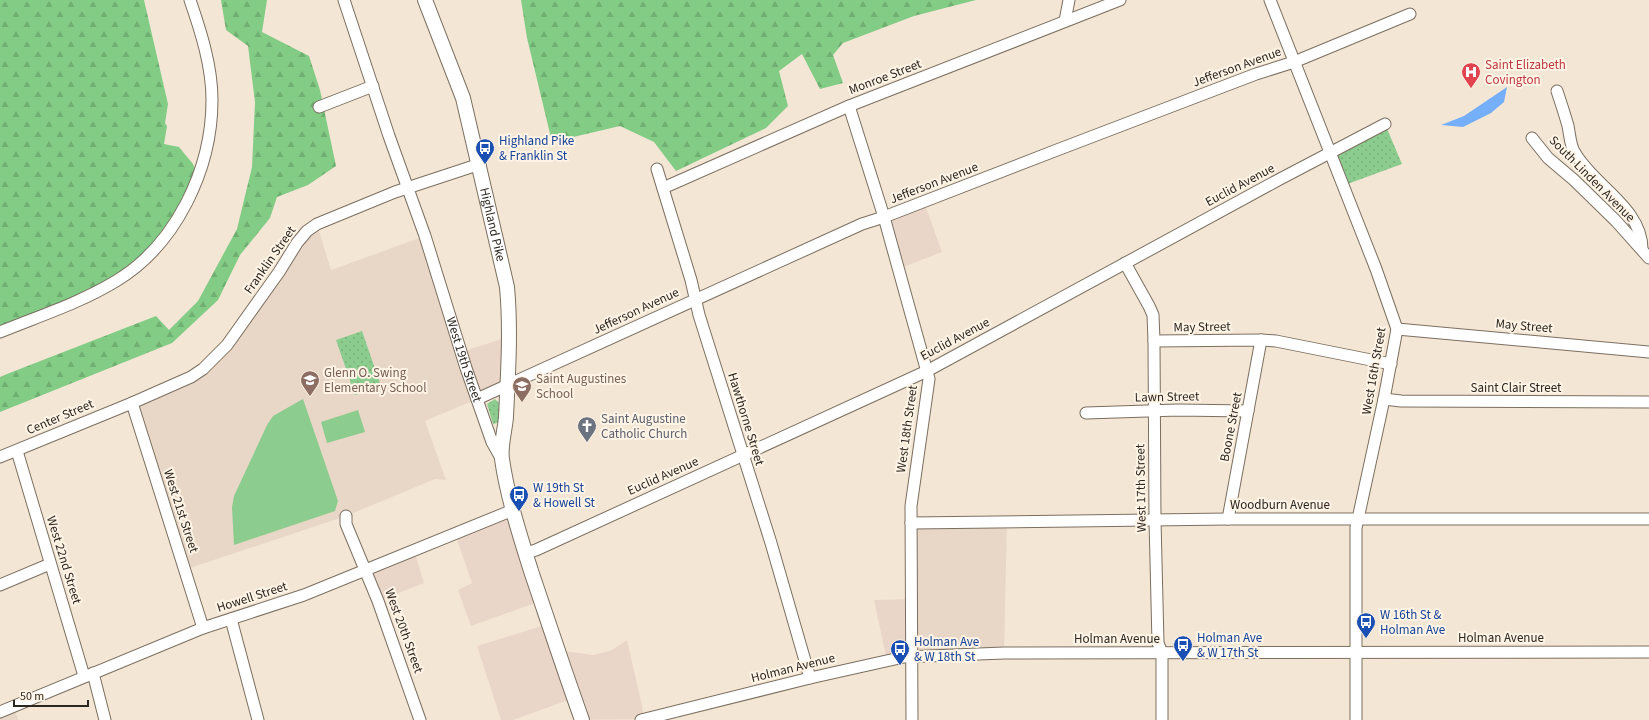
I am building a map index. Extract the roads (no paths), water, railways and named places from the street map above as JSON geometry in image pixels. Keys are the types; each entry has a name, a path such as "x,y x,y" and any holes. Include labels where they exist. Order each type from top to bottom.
{"street":[{"path":"0,332 86,297 117,280 147,257 156,248 170,229 187,201 198,177 205,154 210,131 212,101 206,50 190,0"},
{"name":"West 19th Street","path":"344,0 389,136 408,187 450,314 466,368 492,442 502,458 513,510 526,553 557,650 582,720"},
{"name":"Highland Pike","path":"426,0 464,98 507,287 507,385 502,458"},
{"path":"1065,21 1069,0"},
{"name":"Monroe Street","path":"663,188 849,106 1120,0"},
{"name":"West 16th Street","path":"1270,0 1329,153 1376,269 1397,329 1356,535 1356,720"},
{"name":"Jefferson Avenue","path":"477,399 862,224 884,218 1256,74 1294,62 1410,14"},
{"path":"319,107 373,86"},
{"path":"1557,91 1568,127 1573,151 1591,175 1630,215 1637,225 1646,254"},
{"name":"West 18th Street","path":"849,106 884,218 929,379 911,506 912,720"},
{"name":"Euclid Avenue","path":"526,553 536,550 927,371 1385,124"},
{"name":"South Linden Avenue","path":"1532,138 1548,158 1579,185 1616,221 1646,254"},
{"name":"Franklin Street","path":"132,403 191,377 214,359 238,331 279,272 296,243 307,230 325,220 408,187 480,164"},
{"name":"Hawthorne Street","path":"657,169 696,299 699,316 771,543 810,678"},
{"name":"West 17th Street","path":"1125,263 1149,306 1152,315 1154,341 1155,520 1158,643 1162,653 1162,720"},
{"name":"May Street","path":"1397,329 1649,352"},
{"name":"Boone Street","path":"1228,519 1261,340"},
{"name":"May Street","path":"1154,341 1276,341 1391,364"},
{"name":"Saint Clair Street","path":"1384,399 1401,402 1649,402"},
{"name":"Center Street","path":"0,457 132,403"},
{"name":"West 21st Street","path":"132,403 203,628"},
{"name":"Lawn Street","path":"1086,413 1154,410 1248,411"},
{"name":"West 22nd Street","path":"17,451 50,564 105,720"},
{"name":"Howell Street","path":"0,712 203,628 304,595 513,510"},
{"name":"West 20th Street","path":"346,516 346,524 366,570 420,720"},
{"name":"Woodburn Avenue","path":"911,523 1228,519 1649,519"},
{"path":"0,585 50,564"},
{"path":"231,619 258,720"},
{"name":"Holman Avenue","path":"642,720 810,678 912,655 1004,653 1649,652"}],"water":[{"path":"1507,87 1504,102 1491,113 1463,127 1441,125 1464,116"}],"place":[{"name":"Saint Elizabeth Covington","path":"1471,89"},
{"name":"Highland Pike & Franklin St","path":"485,165"},
{"name":"Glenn O. Swing Elementary School","path":"310,397"},
{"name":"Saint Augustines School","path":"522,403"},
{"name":"Saint Augustine Catholic Church","path":"587,443"},
{"name":"W 19th St & Howell St","path":"519,512"},
{"name":"W 16th St & Holman Ave","path":"1366,639"},
{"name":"Holman Ave & W 17th St","path":"1183,662"},
{"name":"Holman Ave & W 18th St","path":"900,666"}]}
